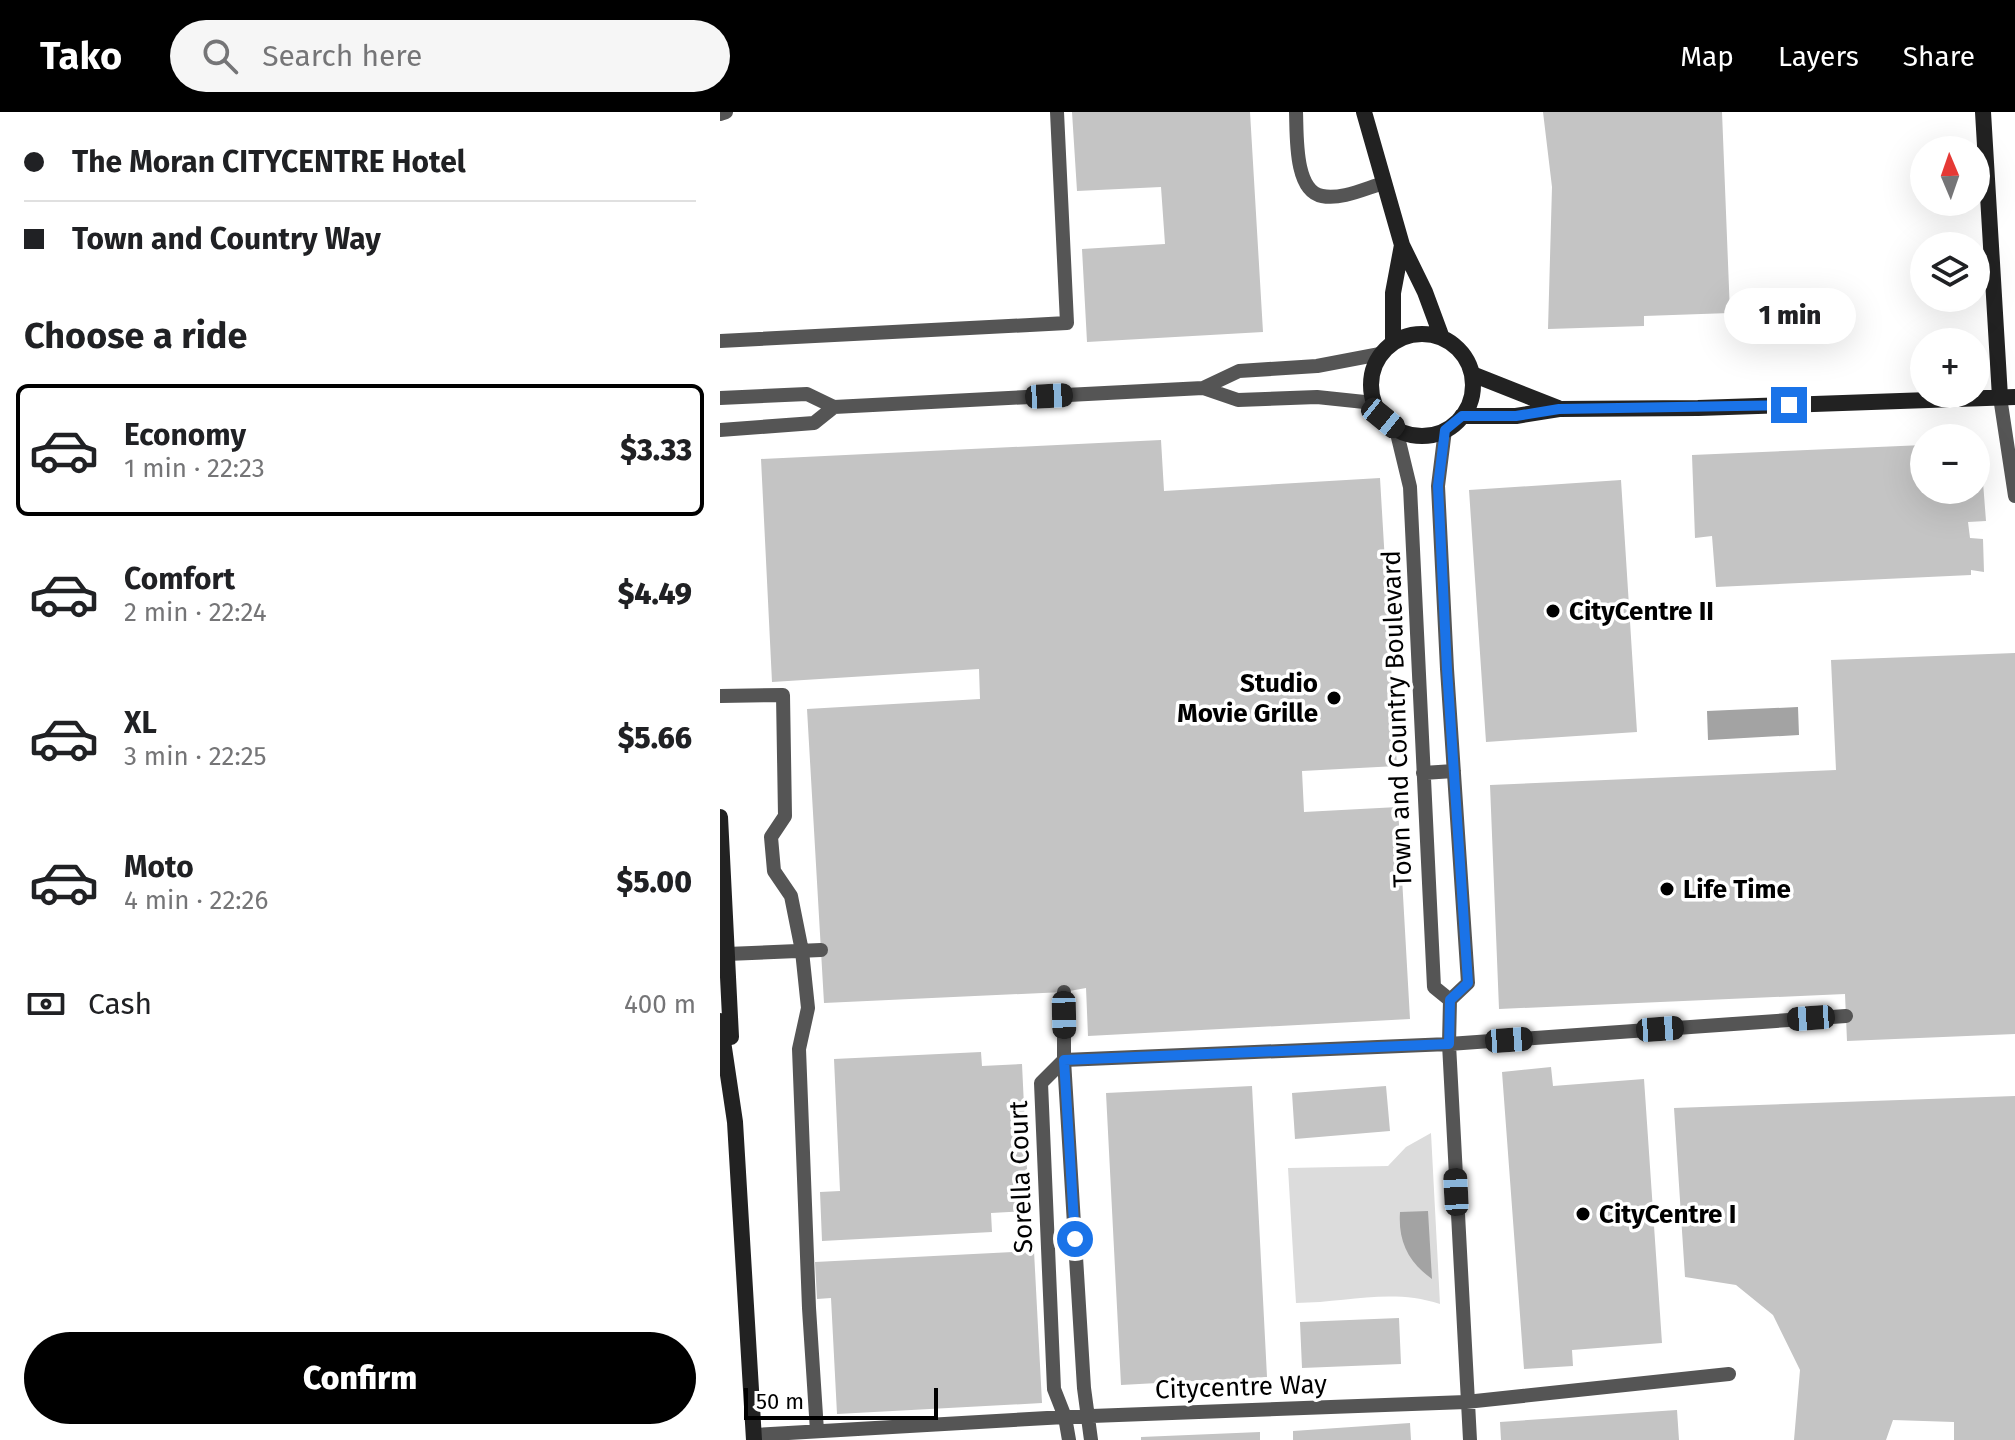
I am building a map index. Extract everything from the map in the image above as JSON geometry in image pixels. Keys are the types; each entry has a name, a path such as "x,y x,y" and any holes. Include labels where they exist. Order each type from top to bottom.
{"street":[{"path":"1364,112 1402,245 1425,292 1442,338"},
{"path":"1462,416 1516,416 1559,409 1698,408 2008,397 1983,112"},
{"path":"1374,403 1370,386 1373,370 1386,348 1402,245"},
{"path":"1386,348 1408,335 1426,333 1457,347 1467,360 1472,374 1470,403 1462,416 1445,430 1424,436 1396,429"},
{"path":"1472,374 1559,409"},
{"name":"Town and Country Boulevard","path":"1374,403 1383,418 1396,429"},
{"path":"720,817 754,1437"},
{"path":"720,1021 735,1122"}],"lane":[{"path":"720,114 726,112"},
{"path":"720,341 1067,323 1057,112"},
{"path":"1296,112 1298,156 1303,179 1311,192 1324,197 1344,195 1384,183"},
{"path":"1203,388 1239,371 1317,366 1386,348"},
{"path":"720,398 807,394 834,407 1203,388 1238,400 1317,397 1374,403"},
{"path":"2008,397 2015,496"},
{"path":"720,430 814,423 834,407"},
{"name":"Town and Country Boulevard","path":"1396,429 1410,487 1434,987 1450,1000"},
{"name":"Town and Country Boulevard","path":"1445,430 1438,486 1468,983 1450,1000 1449,1044 1470,1440"},
{"path":"720,696 783,695 785,816 771,837 774,871 791,896 802,951 808,1008 799,1049 801,1148 817,1431"},
{"path":"1423,773 1454,771"},
{"path":"727,954 821,950"},
{"path":"1064,992 1064,1060 1449,1044 1846,1016"},
{"name":"Sorella Court","path":"1064,1060 1084,1388 1091,1440"},
{"name":"Sorella Court","path":"1064,1060 1041,1083 1054,1389 1065,1417 1069,1440"},
{"name":"Citycentre Way","path":"754,1437 817,1431 832,1435 1065,1417 1466,1402 1729,1374"}],"shaded area":[{"path":"1798,707 1799,735 1708,740 1707,711"},
{"path":"1431,1133 1440,1304 1403,1297 1296,1303 1288,1168 1388,1166 1406,1147"},
{"path":"1428,1211 1432,1279 1406,1250 1400,1223 1400,1212"}],"building":[{"path":"1072,112 1250,112 1263,332 1087,342 1082,249 1165,244 1161,187 1077,191"},
{"path":"1543,112 1722,112 1730,313 1644,316 1644,326 1548,329 1552,187"},
{"path":"1161,440 1164,491 1380,478 1397,766 1302,771 1304,812 1398,807 1410,1019 1088,1036 1086,988 1064,992 824,1003 807,709 980,699 979,669 772,682 761,459"},
{"path":"1910,446 1910,504 1985,504 1986,521 1968,522 1970,538 1983,539 1984,572 1971,570 1971,575 1716,587 1712,536 1695,538 1692,455"},
{"name":"CityCentre II","path":"1621,480 1637,732 1486,742 1469,490"},
{"path":"2015,653 2015,1034 1847,1041 1845,994 1499,1009 1490,785 1836,770 1831,660"},
{"path":"981,1052 982,1066 1022,1064 1029,1211 991,1213 992,1232 822,1241 820,1192 840,1191 834,1059"},
{"name":"CityCentre I","path":"1551,1067 1553,1086 1644,1079 1662,1343 1572,1350 1573,1366 1524,1369 1502,1072"},
{"path":"1252,1086 1267,1377 1121,1385 1106,1093"},
{"path":"1386,1086 1390,1131 1295,1139 1292,1093"},
{"path":"2015,1096 2015,1440 1954,1440 1954,1422 1893,1420 1886,1440 1794,1440 1800,1370 1773,1315 1736,1285 1685,1277 1674,1108"},
{"path":"1034,1251 1042,1403 837,1414 831,1298 817,1299 815,1262"},
{"path":"1399,1318 1401,1364 1302,1368 1300,1322"},
{"path":"1677,1410 1679,1440 1501,1440 1500,1422"},
{"path":"1410,1423 1411,1440 1293,1440 1293,1431"},
{"path":"1260,1432 1260,1440 1141,1440 1141,1437"}],"place":[{"name":"CityCentre II","path":"1553,611"},
{"name":"Studio Movie Grille","path":"1334,698"},
{"name":"Life Time","path":"1667,889"},
{"name":"CityCentre I","path":"1583,1214"}],"route":[{"path":"1075,1239 1064,1060 1449,1044 1450,1000 1468,983 1438,486 1445,430 1462,416 1516,416 1559,409 1789,405"}]}
